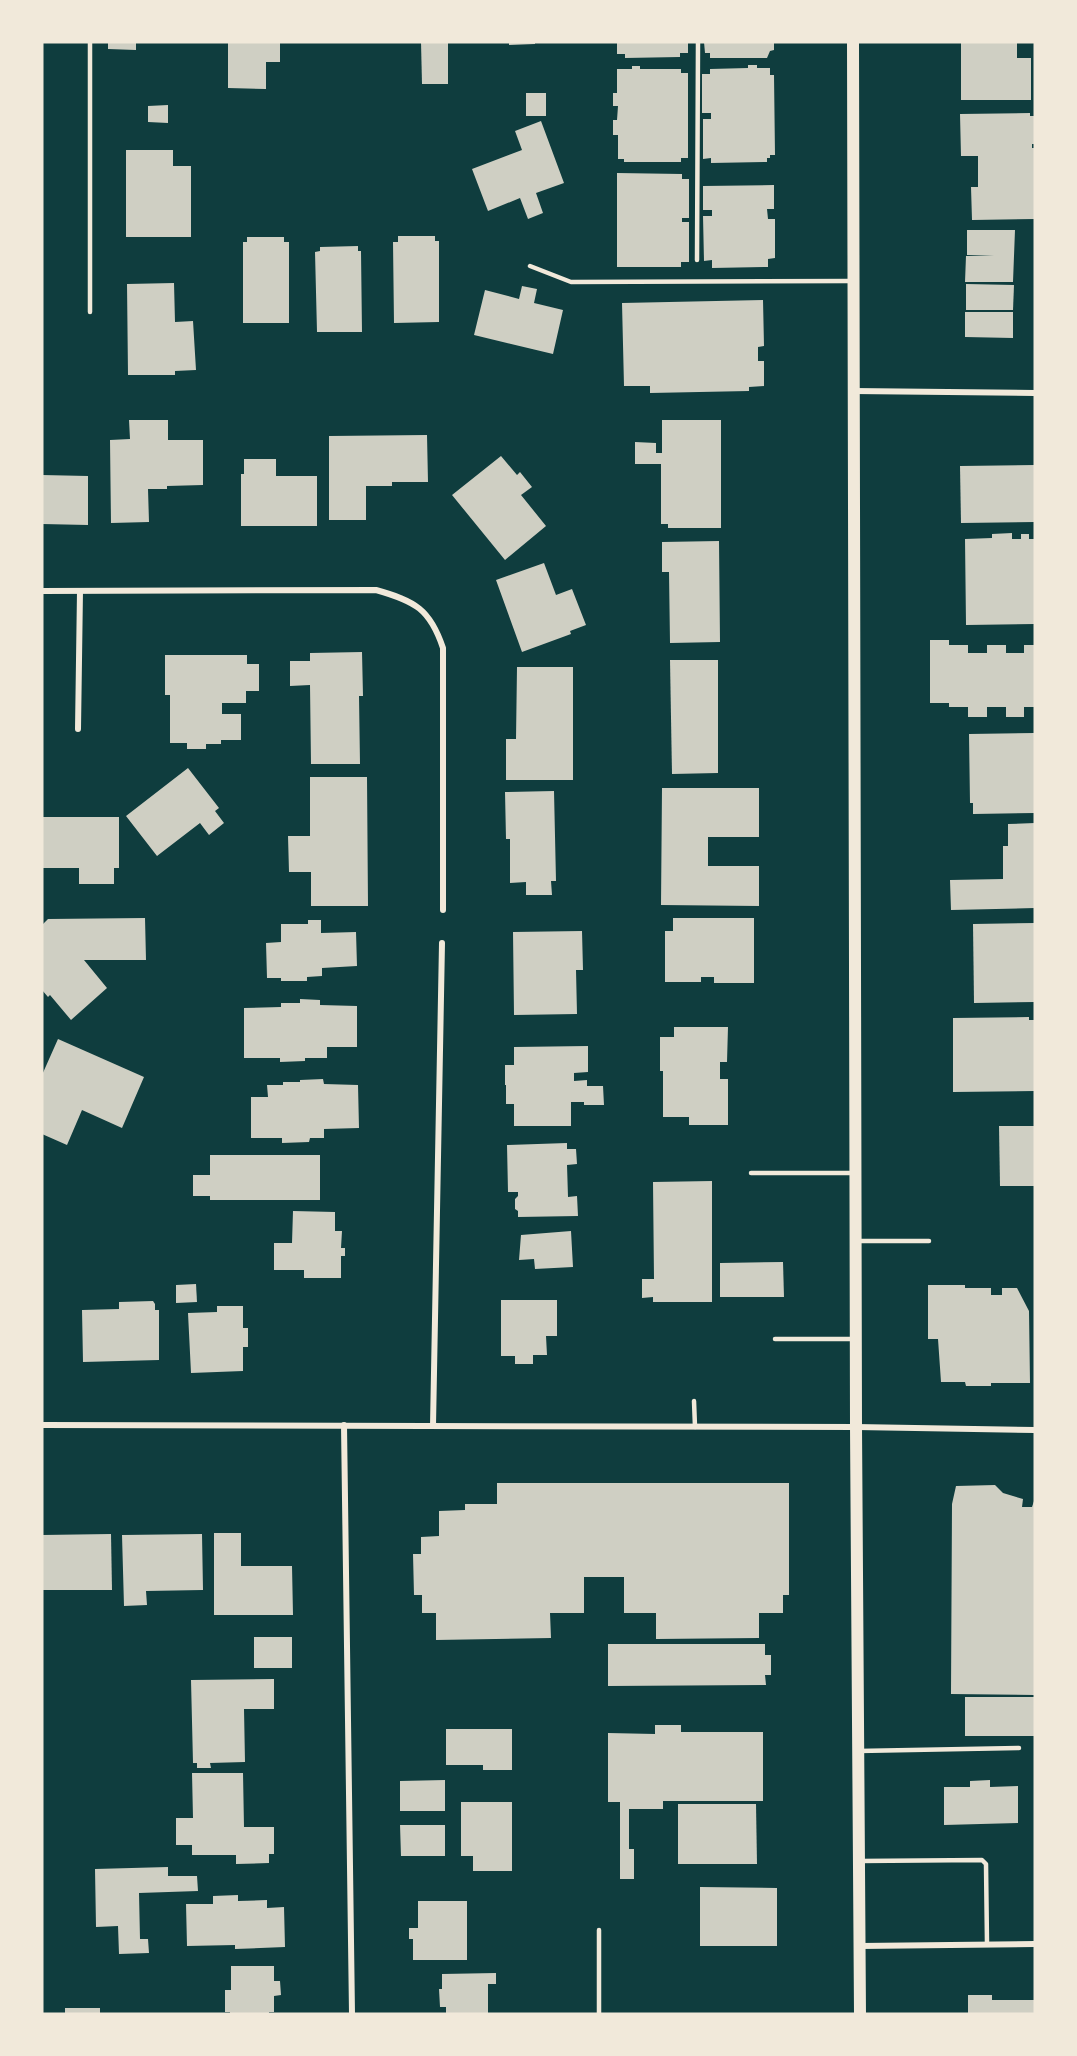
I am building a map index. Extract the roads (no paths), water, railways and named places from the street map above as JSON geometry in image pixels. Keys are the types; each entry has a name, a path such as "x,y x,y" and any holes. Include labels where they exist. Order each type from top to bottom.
{"main road":[{"path":"853,42 856,1426 860,2014"}],"street":[{"path":"853,391 1035,393"},
{"path":"42,591 376,590 413,603 436,627 443,648 443,910"},
{"path":"78,729 80,591"},
{"path":"432,1426 442,944"},
{"path":"42,1425 856,1426 1035,1430"},
{"path":"344,1425 352,2014"},
{"path":"860,1946 1035,1944"}],"lane":[{"path":"90,42 90,312"},
{"path":"697,260 698,42"},
{"path":"530,266 571,282 855,281"},
{"path":"751,1173 856,1173"},
{"path":"856,1241 928,1241"},
{"path":"775,1339 856,1339"},
{"path":"694,1401 695,1426"},
{"path":"858,1751 1019,1748"},
{"path":"860,1861 982,1860 986,1864 987,1944"},
{"path":"598,2014 599,1930"}]}
